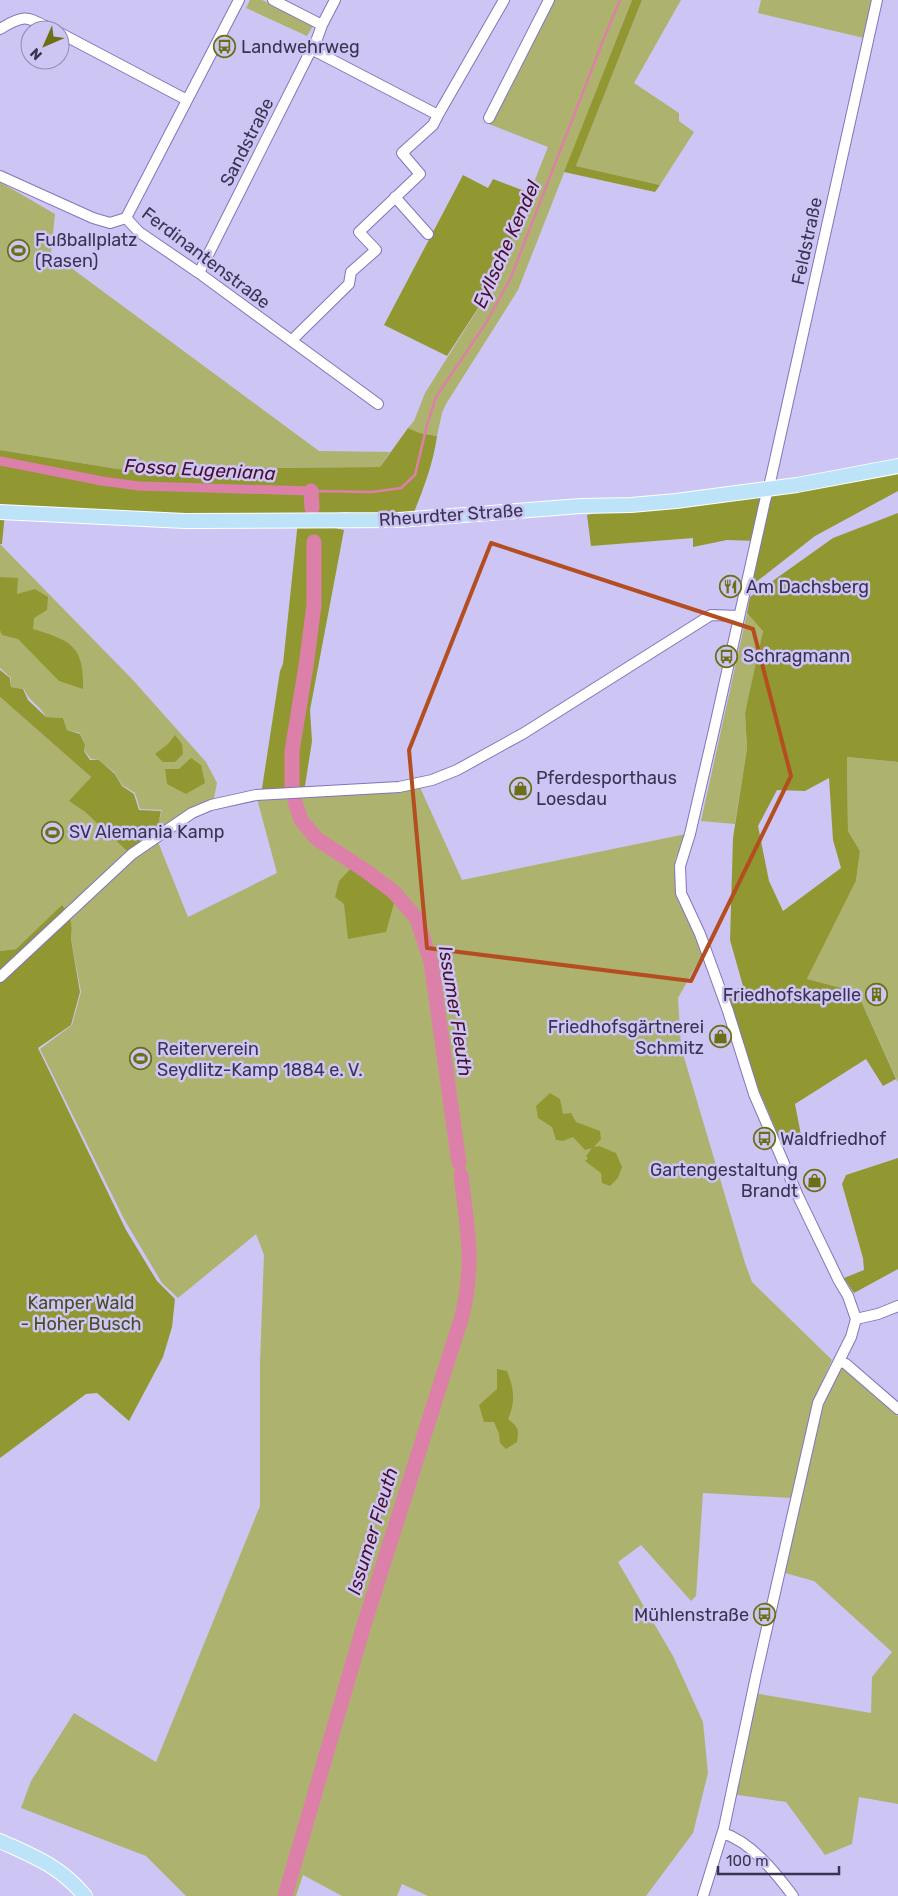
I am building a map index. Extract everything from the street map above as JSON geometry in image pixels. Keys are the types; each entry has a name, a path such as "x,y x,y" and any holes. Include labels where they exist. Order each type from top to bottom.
{"main road":[{"name":"Rheurdter Straße","path":"0,512 186,521 399,520 581,506 649,503 768,489 898,466"},
{"path":"0,1841 51,1864 64,1874 85,1896"}],"street":[{"path":"126,218 239,0"},
{"path":"273,0 322,25"},
{"name":"Sandstraße","path":"199,273 309,54 313,50 322,25 335,0"},
{"path":"292,340 349,284 351,272 376,250 358,232 420,174 402,154 433,125 504,0"},
{"path":"489,118 549,0"},
{"name":"Feldstraße","path":"768,489 877,0"},
{"path":"0,29 16,19 28,18 32,20"},
{"path":"70,38 187,100"},
{"path":"313,50 438,115"},
{"name":"Ferdinantenstraße","path":"0,176 93,218 110,223 126,218 139,232 199,273 378,404"},
{"path":"395,197 428,234"},
{"path":"703,1896 723,1833 756,1676 818,1403 851,1338 856,1319 848,1296 802,1203 754,1094 728,1011 697,925 681,893 680,866 690,834 768,489"},
{"path":"0,977 132,854 192,812 212,805 256,795 399,787 432,780 457,770 524,733 711,615 740,616"},
{"path":"856,1319 878,1314 898,1306"},
{"path":"839,1361 846,1364 898,1409"},
{"path":"723,1833 734,1836 751,1850 778,1877 793,1896"}],"highlighted area":[{"path":"491,543 753,629 791,776 691,981 427,948 409,750"}],"green space":[{"path":"250,0 262,0 314,24 307,36 246,8"},
{"path":"553,0 632,0 518,290 446,404 437,436 420,433 408,428 414,421 425,393 493,285 548,147 489,124"},
{"path":"632,0 642,0 576,166 660,185 655,192 564,172"},
{"path":"642,0 681,0 634,83 679,113 679,121 694,132 660,185 576,166"},
{"path":"761,0 873,0 864,38 758,13"},
{"path":"463,175 488,188 493,179 530,193 493,285 447,356 384,325"},
{"path":"0,182 55,214 51,253 319,451 390,452 380,467 264,468 181,473 118,469 0,450"},
{"path":"408,428 420,433 437,436 430,468 411,520 345,512 300,520 344,530 310,710 312,741 304,792 261,795 280,671 283,664 298,521 5,513 2,544 0,544 0,450 118,469 181,473 264,468 380,467"},
{"path":"898,466 898,491 815,536 751,586 765,505 757,541 727,540 693,547 693,538 591,546 587,515 631,505"},
{"path":"898,513 898,762 847,757 848,831 860,851 856,881 807,979 857,992 898,1083 896,1079 883,1086 866,1059 795,1104 801,1135 782,1144 757,1086 727,993 743,986 730,940 733,838 747,748 745,713 763,631 747,613 750,597 833,538","holes":["829,778 833,840 841,868 783,911 769,881 758,826 777,790 805,791"]},
{"path":"0,544 132,679 206,762 217,783 213,803 170,827 159,821 162,810 140,809 135,793 122,785 115,773 99,760 91,759 84,750 85,745 80,733 67,730 63,718 46,717 24,689 11,687 11,678 0,668"},
{"path":"0,577 18,578 17,594 35,589 48,597 47,610 34,618 33,629 57,637 73,647 81,663 83,689 59,681 18,639 2,635 0,630"},
{"path":"747,613 763,630 745,713 747,748 735,824 701,821"},
{"path":"0,670 10,678 11,687 23,689 28,700 46,717 63,718 67,730 80,734 85,745 84,751 90,760 99,760 115,774 122,786 134,794 139,810 161,811 159,821 170,827 128,852 85,812 69,801 91,777 0,697"},
{"path":"0,697 91,777 70,801 85,812 128,852 156,837 188,917 277,873 256,795 418,783 462,880 686,834 675,860 677,899 698,937 703,953 678,998 681,1047 752,1282 832,1360 814,1400 792,1498 703,1493 696,1596 691,1601 641,1545 618,1562 673,1656 703,1722 708,1773 693,1833 646,1896 428,1896 402,1884 397,1896 342,1896 303,1875 296,1896 186,1896 146,1856 21,1808 31,1781 74,1713 156,1762 260,1506 260,1362 264,1255 256,1234 178,1298 162,1283 124,1219 40,1049 72,1025 81,992 71,939 72,931 62,906 16,949 0,951"},
{"path":"175,735 182,744 183,754 175,762 163,762 155,754 168,744"},
{"path":"847,757 898,762 898,1082 857,992 807,979 856,881 860,851 848,831"},
{"path":"191,758 201,765 205,783 186,794 167,784 165,769 179,769"},
{"path":"356,863 394,903 386,932 348,939 344,904 335,897 339,881"},
{"name":"Kamper Wald - Hoher Busch","path":"62,905 71,921 71,939 80,992 71,1025 38,1048 126,1230 157,1281 175,1299 172,1327 163,1357 129,1421 97,1393 86,1394 0,1458 0,951 16,949"},
{"path":"550,1093 560,1099 563,1114 571,1113 576,1122 600,1131 601,1139 594,1147 599,1146 616,1153 622,1167 618,1178 610,1186 602,1183 601,1173 585,1161 592,1148 585,1150 573,1137 563,1141 556,1140 552,1127 538,1118 536,1106"},
{"path":"898,1158 898,1269 854,1293 844,1278 864,1270 863,1258 842,1184 846,1175"},
{"path":"843,1367 898,1416 898,1804 859,1797 852,1844 825,1855 786,1802 731,1794 753,1693 871,1713 872,1677 892,1652 814,1581 785,1573 822,1408 836,1375"},
{"path":"497,1369 507,1371 513,1389 511,1413 508,1419 518,1431 517,1442 506,1449 500,1443 499,1434 494,1422 484,1422 479,1405 497,1389"}],"waterway":[{"name":"Eyllsche Kendel","path":"311,491 372,492 401,488 415,475 436,397 486,323 511,277 620,0"},
{"name":"Fossa Eugeniana","path":"0,461 102,481 139,486 311,491"},
{"name":"Issumer Fleuth","path":"311,491 312,508"},
{"name":"Issumer Fleuth","path":"292,786 292,751 314,605 314,542"},
{"name":"Issumer Fleuth","path":"295,802 301,820 317,839 394,892 417,919 431,962 459,1163"},
{"name":"Issumer Fleuth","path":"285,1896 363,1628 462,1316 468,1279 469,1246 461,1175"}],"place":[{"name":"Landwehrweg","path":"225,47"},
{"name":"Fußballplatz (Rasen)","path":"19,250"},
{"name":"Am Dachsberg","path":"730,587"},
{"name":"Schragmann","path":"727,656"},
{"name":"Pferdesporthaus Loesdau","path":"520,788"},
{"name":"SV Alemania Kamp","path":"53,832"},
{"name":"Friedhofskapelle","path":"877,995"},
{"name":"Friedhofsgärtnerei Schmitz","path":"720,1037"},
{"name":"Reiterverein Seydlitz-Kamp 1884 e. V.","path":"141,1059"},
{"name":"Waldfriedhof","path":"764,1139"},
{"name":"Gartengestaltung Brandt","path":"814,1180"},
{"name":"Mühlenstraße","path":"765,1615"}]}
